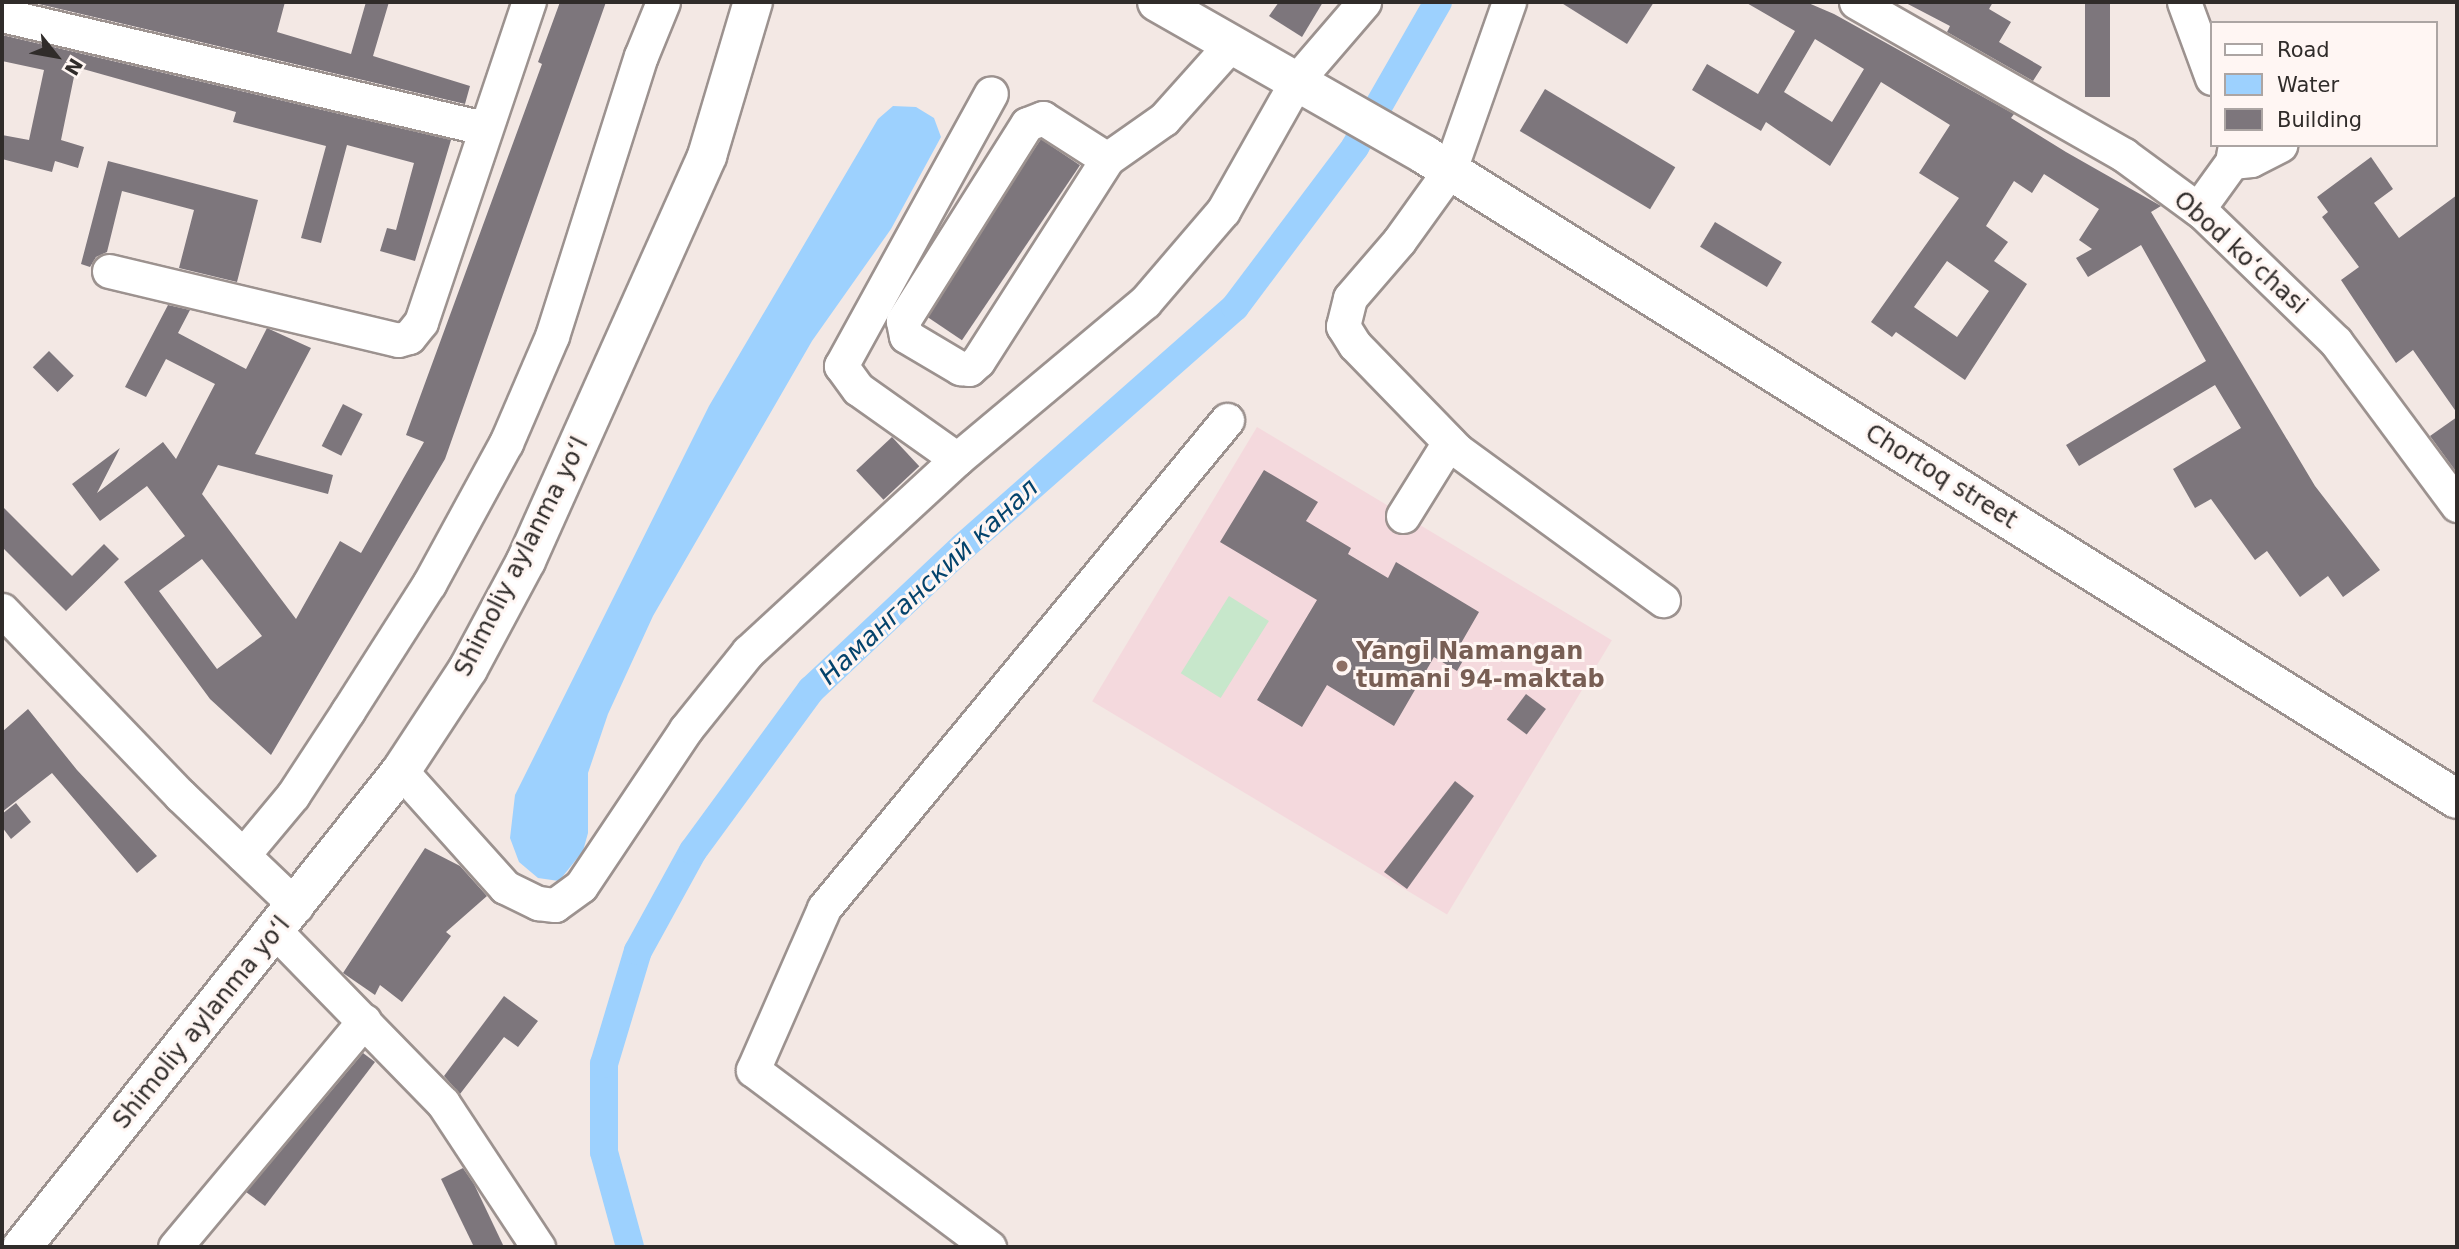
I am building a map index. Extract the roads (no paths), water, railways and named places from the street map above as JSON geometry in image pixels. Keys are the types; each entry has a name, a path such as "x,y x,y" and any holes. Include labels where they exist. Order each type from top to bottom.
{"main road":[{"name":"Shimoliy aylanma yoʻl","path":"22,1247 286,919 401,771 468,669 526,561 621,357 707,156 753,2"},
{"name":"Chortoq street","path":"1157,2 1437,162 2457,799"}],"street":[{"path":"109,271 391,338 409,337 421,322 484,128 529,2"},
{"path":"243,855 293,795 348,711 429,584 506,443 552,336 641,56 663,2"},
{"path":"401,771 505,887 538,903 555,905 581,886 686,729 748,652 957,459 1145,302 1223,211 1304,85 1364,2"},
{"path":"1509,2 1399,241 1350,298 1343,326 1355,345 1450,442 1499,484 1663,600"},
{"name":"Obod koʻchasi","path":"1856,2 2124,155 2197,209 2336,342 2457,505"},
{"path":"2183,2 2210,73"},
{"path":"2,15 484,128"},
{"path":"1107,159 1043,118 1027,124 903,321 906,336 969,369 1107,159 1164,120 1232,43"},
{"path":"957,459 858,389 841,366 991,93"},
{"path":"2197,209 2234,153 2251,160 2276,147"},
{"path":"989,1247 753,1070 824,908 1227,420"},
{"path":"1403,516 1450,442"},
{"path":"2,610 243,855 286,919 364,1021 443,1102 538,1247"},
{"path":"175,1247 364,1021"}],"water":[{"path":"893,106 916,107 934,118 941,137 891,229 812,341 653,616 608,714 588,773 588,833 583,851 559,881 538,878 519,862 510,838 515,795 709,406 878,119"}],"waterway":[{"name":"Наманганский канал","path":"630,1247 604,1152 604,1064 638,951 693,851 811,690 964,546 1235,307 1355,147 1438,2"}],"place":[{"name":"Yangi Namangan tumani 94-maktab","path":"1342,666"}]}
